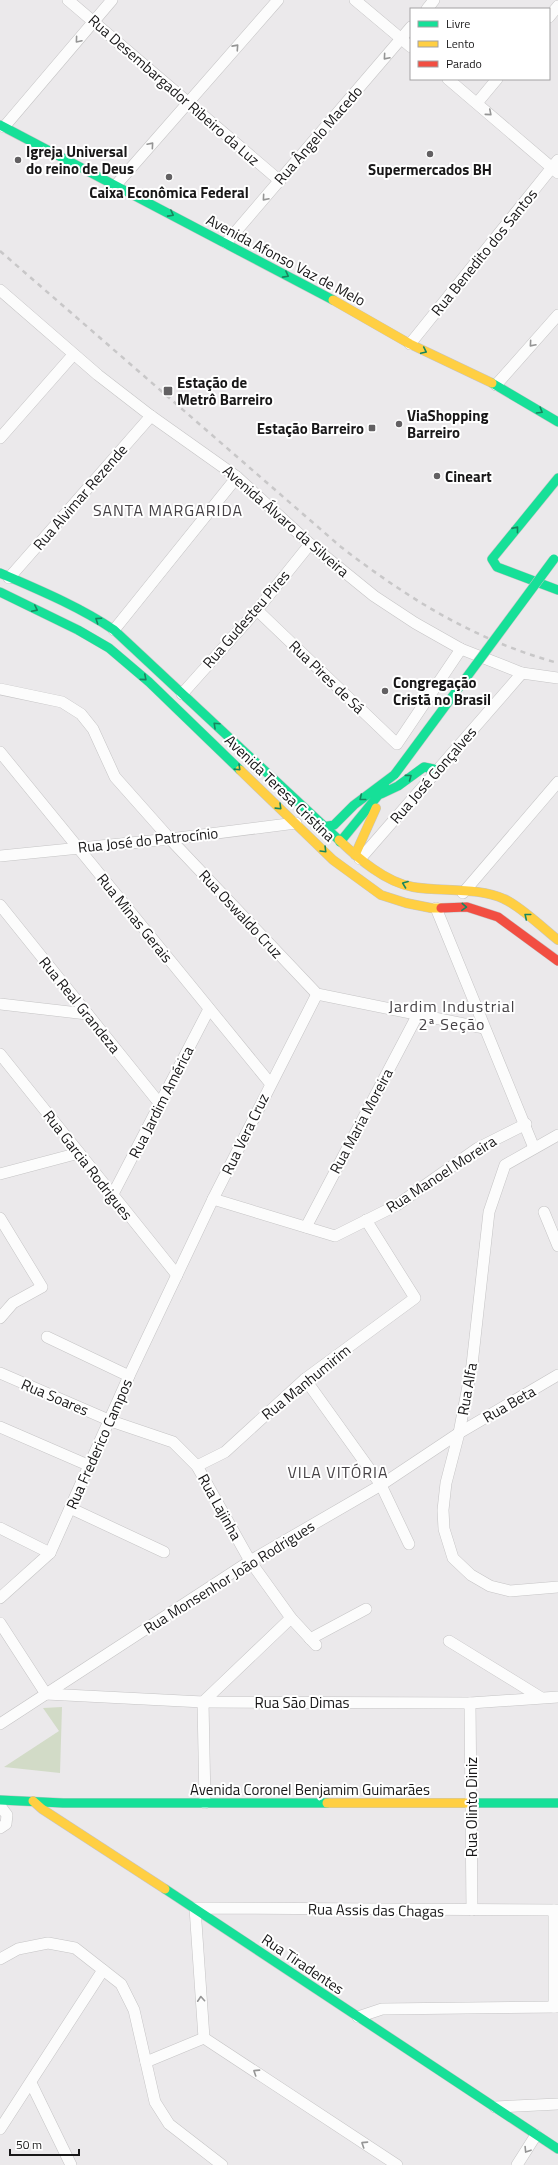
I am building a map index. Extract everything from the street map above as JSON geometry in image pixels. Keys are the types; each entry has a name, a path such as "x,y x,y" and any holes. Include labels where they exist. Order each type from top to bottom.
{"main road":[{"name":"Avenida Afonso Vaz de Melo","path":"2,126 354,311 410,344 496,385 558,422"},
{"path":"558,478 492,559 497,567 558,590"},
{"path":"296,822 307,824 331,843 340,842 379,796 556,556"},
{"name":"Avenida Teresa Cristina","path":"4,575 67,602 89,613 114,630 323,827 358,857 389,878 412,887 463,893 488,894 505,899 554,937"},
{"name":"Avenida Teresa Cristina","path":"0,592 78,630 109,648 149,682 296,822 333,860 381,895 406,903 436,908 468,907 498,917 558,961"},
{"path":"379,796 398,786 424,767 438,770"},
{"path":"323,827 334,825 367,794 394,774"},
{"path":"358,857 377,806 379,796"},
{"name":"Avenida Coronel Benjamim Guimarães","path":"0,1804 33,1801 62,1803 558,1803"},
{"name":"Rua Tiradentes","path":"33,1801 42,1809 195,1908 558,2149"},
{"name":"Avenida Coronel Benjamim Guimarães","path":"0,1804 42,1809 62,1803"}],"street":[{"name":"Rua Desembargador Ribeiro da Luz","path":"68,0 280,181"},
{"path":"2,126 112,0"},
{"path":"116,185 187,102 278,0"},
{"path":"355,0 410,46"},
{"path":"428,8 434,0"},
{"path":"550,15 558,6"},
{"name":"Rua Ângelo Macedo","path":"226,243 410,28"},
{"path":"449,80 556,167"},
{"path":"477,103 496,80"},
{"name":"Rua Benedito dos Santos","path":"410,344 556,167"},
{"name":"Avenida Álvaro da Silveira","path":"0,291 73,355 151,416 237,477 310,544 374,596 415,623 461,649 522,673 558,678"},
{"path":"496,385 558,315"},
{"path":"0,438 73,355"},
{"name":"Rua Alvimar Rezende","path":"4,575 151,416"},
{"path":"114,630 237,477"},
{"name":"Rua Gudesteu Pires","path":"182,694 257,610 310,544"},
{"name":"Rua Pires de Sá","path":"257,610 397,744 461,649"},
{"name":"Rua José Gonçalves","path":"358,857 438,770 522,673"},
{"name":"Rua Oswaldo Cruz","path":"0,689 62,702 81,714 93,729 115,777 170,839 317,994"},
{"name":"Rua Minas Gerais","path":"0,752 270,1083"},
{"path":"463,893 558,782"},
{"name":"Rua José do Patrocínio","path":"0,856 170,839 296,822"},
{"name":"Rua Real Grandeza","path":"0,905 160,1104"},
{"path":"436,908 484,1028 526,1124 534,1148"},
{"path":"554,937 558,926"},
{"path":"317,994 417,1016 484,1028"},
{"name":"Rua Vera Cruz","path":"177,1275 270,1083 317,994"},
{"path":"0,1004 87,1014"},
{"name":"Rua Jardim América","path":"112,1196 209,1009"},
{"name":"Rua Maria Moreira","path":"306,1227 417,1016"},
{"name":"Rua Garcia Rodrigues","path":"0,1054 112,1196 177,1275"},
{"name":"Rua Manoel Moreira","path":"306,1227 335,1236 397,1205 478,1148 526,1124"},
{"name":"Rua Alfa","path":"556,1589 510,1591 490,1586 471,1575 453,1558 444,1529 443,1510 446,1483 459,1433 472,1365 489,1212 505,1165 558,1135"},
{"path":"0,1174 79,1153"},
{"path":"213,1199 306,1227"},
{"path":"544,1212 558,1246"},
{"path":"0,1218 42,1287 13,1303 0,1318"},
{"name":"Rua Manhumirim","path":"197,1466 225,1452 305,1379 415,1298 366,1220"},
{"name":"Rua Frederico Campos","path":"0,1598 50,1553 129,1376 177,1275"},
{"path":"47,1337 129,1376"},
{"name":"Rua Soares","path":"0,1373 110,1421 172,1442 197,1466"},
{"name":"Rua Beta","path":"459,1433 558,1375"},
{"path":"305,1379 380,1485 409,1544"},
{"path":"0,1427 90,1466"},
{"name":"Rua Monsenhor João Rodrigues","path":"0,1724 250,1561 380,1485 459,1433"},
{"name":"Rua Lajinha","path":"197,1466 250,1561 291,1618 313,1642 366,1609"},
{"path":"70,1508 164,1552"},
{"path":"0,1528 50,1553"},
{"path":"205,1803 203,1702 291,1618"},
{"path":"0,1623 46,1694"},
{"path":"449,1641 540,1697"},
{"name":"Rua São Dimas","path":"46,1694 203,1702 470,1703 540,1697 558,1697"},
{"name":"Rua Olinto Diniz","path":"470,1703 472,1910"},
{"path":"0,1804 7,1815 6,1824 0,1828"},
{"path":"195,1908 204,2038"},
{"name":"Rua Assis das Chagas","path":"195,1908 556,1910"},
{"path":"358,2017 382,2009 556,2007 556,1910"},
{"path":"0,1959 18,1949 48,1943 75,1948 121,1984 134,2010 155,2102 169,2124 220,2164"},
{"path":"0,2129 103,1970"},
{"path":"146,2062 204,2038"},
{"path":"204,2038 397,2165"},
{"path":"31,2083 71,2165"},
{"path":"495,2107 530,2104 558,2104"},
{"path":"517,2165 536,2135"}],"green space":[{"path":"62,1707 60,1773 4,1767 59,1731 43,1708"}],"railway":[{"path":"0,251 341,547 366,566 417,600 470,630 527,654 558,663"}],"traffic: fast":[{"path":"0,125 333,300"},
{"path":"492,383 558,422"},
{"path":"558,478 492,559 497,567 558,590"},
{"path":"395,774 554,559"},
{"path":"0,573 44,592 100,621 114,630 339,840"},
{"path":"0,592 78,630 109,648 149,682 240,770"},
{"path":"381,794 398,786 424,767 438,770"},
{"path":"323,827 334,825 354,805 394,775"},
{"path":"340,842 385,787"},
{"path":"0,1800 63,1803 327,1803"},
{"path":"472,1803 558,1803"},
{"path":"165,1889 558,2149"}],"traffic: slow":[{"path":"333,300 410,344 492,383"},
{"path":"240,770 333,860 381,895 406,903 431,908 441,908"},
{"path":"355,855 376,808"},
{"path":"339,840 373,869 392,880 403,884 413,887 472,891 494,895 504,899 524,912 558,940"},
{"path":"33,1801 42,1809 165,1889"},
{"path":"327,1803 472,1803"}],"traffic: jam":[{"path":"441,908 467,907 498,917 558,961"}],"place":[{"name":"Supermercados BH","path":"430,154"},
{"name":"Igreja Universal do reino de Deus","path":"18,160"},
{"name":"Caixa Econômica Federal","path":"169,177"},
{"name":"Estação de Metrô Barreiro","path":"168,391"},
{"name":"ViaShopping Barreiro","path":"399,424"},
{"name":"Estação Barreiro","path":"372,428"},
{"name":"Cineart","path":"437,476"},
{"name":"Congregação Cristã no Brasil","path":"385,691"}],"district":[{"name":"SANTA MARGARIDA","path":"168,510"},
{"name":"Jardim Industrial 2ª Seção","path":"452,1015"},
{"name":"VILA VITÓRIA","path":"338,1472"}]}
